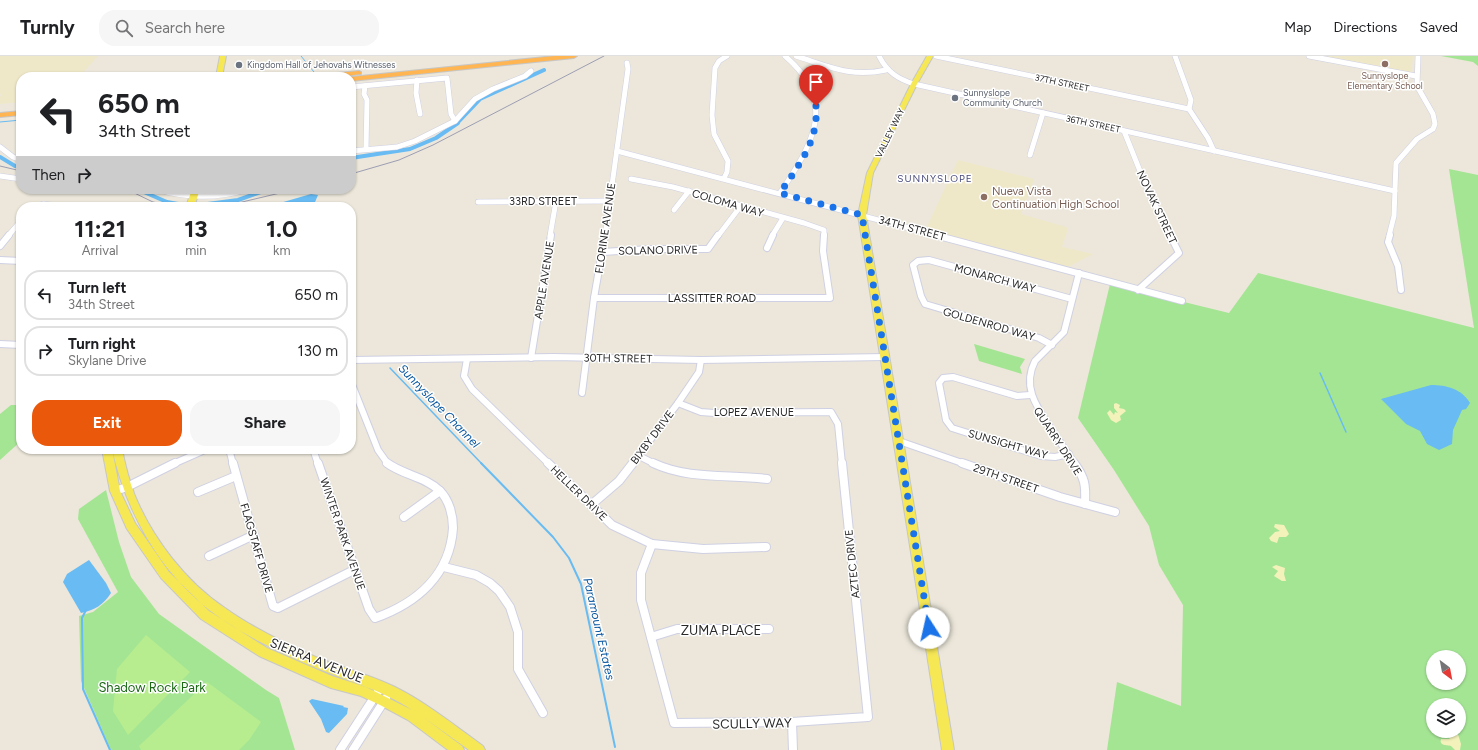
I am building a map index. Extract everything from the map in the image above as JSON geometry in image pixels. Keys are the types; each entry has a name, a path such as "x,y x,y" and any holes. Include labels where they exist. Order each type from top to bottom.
{"highway":[{"path":"356,73 522,56"},
{"path":"356,78 574,56"},
{"path":"0,110 16,108"},
{"path":"0,115 16,113"}],"main road":[{"path":"220,72 223,56"},
{"name":"VALLEY WAY","path":"930,56 914,84 870,173 862,215 948,750"},
{"path":"192,202 195,194"},
{"name":"SIERRA AVENUE","path":"108,454 116,491 131,526 151,556 174,585 206,615 263,652 331,682 362,691 412,716 458,750"},
{"name":"SIERRA AVENUE","path":"118,454 120,468 139,517 160,549 188,581 219,610 257,634 283,648 386,689 415,705 478,750"}],"street":[{"path":"724,178 727,172 728,160 716,139 712,128 712,109 715,68 718,62 727,56"},
{"path":"780,193 806,151 814,133 817,118 815,102 807,80 800,70 785,56"},
{"path":"796,56 849,73 864,74 886,70 879,56"},
{"name":"37TH STREET","path":"936,56 1189,109"},
{"path":"1175,56 1191,100 1189,109 1214,150"},
{"path":"1309,56 1416,76"},
{"path":"1401,290 1398,266 1388,242 1394,216 1396,163 1417,139 1430,132 1435,124 1433,114 1418,91 1416,76 1418,56"},
{"name":"FLORINE AVENUE","path":"582,393 594,298 603,252 608,201 617,151 628,69 627,63"},
{"name":"36TH STREET","path":"886,70 898,78 914,84 1395,191"},
{"path":"356,150 406,144 428,136 455,121 475,99 493,89 525,76 531,71"},
{"path":"356,87 447,78 451,114 455,121"},
{"path":"417,80 416,93 420,114"},
{"path":"365,86 364,94 367,100 366,149"},
{"path":"1030,155 1043,113"},
{"name":"NOVAK STREET","path":"1124,131 1148,191 1179,253 1138,290"},
{"path":"0,147 16,158"},
{"name":"34TH STREET","path":"617,151 724,178 1182,301"},
{"path":"0,177 16,179"},
{"name":"COLOMA WAY","path":"631,179 648,181 689,191 740,207 809,223 824,230 823,251 830,298"},
{"path":"674,210 689,191"},
{"path":"171,194 194,198 227,194"},
{"name":"APPLE AVENUE","path":"530,358 556,201"},
{"name":"33RD STREET","path":"478,202 608,201"},
{"name":"SOLANO DRIVE","path":"603,252 650,249 708,249 740,207"},
{"path":"767,248 783,218"},
{"path":"0,246 16,227"},
{"path":"0,260 16,261"},
{"name":"MONARCH WAY","path":"926,304 921,296 913,265 918,261 929,260 1072,299"},
{"name":"QUARRY DRIVE","path":"1079,273 1064,332 1060,339 1039,356 1030,372 1028,384 1030,395 1035,405 1081,473 1086,486 1085,504"},
{"name":"LASSITTER ROAD","path":"594,298 830,298"},
{"name":"GOLDENROD WAY","path":"926,304 1039,338 1052,345"},
{"path":"0,344 16,345"},
{"name":"30TH STREET","path":"356,360 586,357 701,360 885,357"},
{"name":"HELLER DRIVE","path":"467,359 464,376 472,389 612,525 652,544 703,549 766,547"},
{"name":"BIXBY DRIVE","path":"591,505 619,481 639,456 699,372 701,360"},
{"name":"SUNSIGHT WAY","path":"1030,395 1017,396 953,377 943,378 939,382 946,420 952,428 1041,456 1055,457 1069,454"},
{"path":"356,394 381,456 392,468 419,478 440,491 452,510 454,535 444,566 476,575 490,583 499,590 510,607 518,632 518,668 543,713"},
{"name":"LOPEZ AVENUE","path":"678,403 701,412 714,413 831,412"},
{"name":"AZTEC DRIVE","path":"831,412 838,424 868,717"},
{"name":"29TH STREET","path":"899,441 994,475 1115,512"},
{"path":"116,491 195,454"},
{"name":"FLAGSTAFF DRIVE","path":"230,454 273,606 278,608 354,570"},
{"name":"WINTER PARK AVENUE","path":"315,454 354,570 369,609 375,618 388,614 412,601 444,566"},
{"path":"639,456 660,466 681,472 705,476 746,476 767,479"},
{"path":"198,492 236,476"},
{"path":"404,517 440,491"},
{"path":"209,556 254,535"},
{"path":"651,637 641,600 641,574 652,544"},
{"name":"ZUMA PLACE","path":"651,637 676,630 769,629"},
{"name":"SCULLY WAY","path":"651,637 663,687 674,723 792,722 868,717"},
{"path":"340,750 386,689"},
{"path":"353,750 379,699"},
{"path":"792,722 793,750"}],"shaded area":[{"path":"0,56 98,56 84,72 16,72 16,102 0,104 0,97 2,94 0,94"},
{"name":"Sunnyslope Elementary School","path":"1319,56 1413,56 1411,72 1407,73"},
{"name":"Nueva Vista Continuation High School","path":"958,160 1034,179 1021,214 1066,227 1068,229 1062,247 1093,254 1068,267 926,229"}],"green space":[{"path":"1441,56 1478,56 1478,66 1473,62"},
{"path":"1449,169 1478,175 1478,750 1107,750 1117,682 1181,706 1183,605 1159,565 1149,526 1114,470 1078,418 1110,284 1229,313 1258,273 1474,328"},
{"path":"974,344 1025,359 1020,367 1022,374 979,361"},
{"path":"11,405 16,405 16,446 0,460 0,414"},
{"name":"Shadow Rock Park","path":"106,490 119,542 131,577 159,614 279,698 295,750 111,750 81,681 79,616 93,612 118,592 78,519 79,509"},
{"path":"146,635 190,672 128,735 113,711 117,669"},
{"path":"207,682 261,722 249,740 239,750 141,750 139,746"}],"sand":[{"path":"1116,403 1120,405 1119,408 1126,411 1120,416 1121,420 1116,423 1111,420 1107,413 1110,410 1114,415 1115,412 1118,413 1114,408 1114,404"},
{"path":"1275,524 1284,525 1289,534 1286,537 1279,537 1277,543 1271,541 1269,538 1275,532 1280,531 1274,527"},
{"path":"1276,565 1285,568 1284,574 1286,581 1282,581 1274,576 1278,571 1272,567"},
{"path":"1459,738 1461,744 1460,750 1455,750 1451,746 1441,743 1441,739"}],"water":[{"path":"311,194 318,195 315,202 283,202"},
{"path":"1431,385 1448,387 1458,391 1467,398 1470,403 1466,409 1462,410 1453,430 1452,444 1439,450 1427,444 1420,431 1406,424 1381,399"},
{"path":"89,560 106,583 111,593 105,601 98,606 81,613 63,582 67,574"},
{"path":"312,699 344,706 343,707 348,708 347,714 329,733 326,732 321,719 309,701"}],"waterway":[{"name":"Sunnyslope Channel","path":"301,56 314,72"},
{"path":"459,121 480,99 544,70"},
{"name":"Sunnyslope Channel","path":"0,122 16,120"},
{"path":"356,157 410,149 436,138 458,123"},
{"path":"0,157 16,166"},
{"path":"149,194 167,202"},
{"path":"223,202 238,200 255,194"},
{"name":"Sunnyslope Channel","path":"390,368 482,464"},
{"path":"1320,373 1346,432"},
{"name":"Paramount Estates","path":"481,463 553,537 569,558 581,584 615,747"},
{"path":"86,610 82,618 83,689 110,750"}],"railway":[{"path":"356,173 399,160 433,145 604,56"},
{"path":"0,166 16,170"},
{"path":"136,194 153,202"},
{"path":"242,202 276,194"}],"place":[{"name":"Sunnyslope Elementary School","path":"1385,64"},
{"name":"Kingdom Hall of Jehovahs Witnesses","path":"239,65"},
{"name":"Sunnyslope Community Church","path":"955,98"},
{"name":"Nueva Vista Continuation High School","path":"984,197"}],"district":[{"name":"SUNNYSLOPE","path":"935,178"}],"route":[{"path":"816,106 816,129 813,137 803,158 780,193 862,215 929,628"}]}
